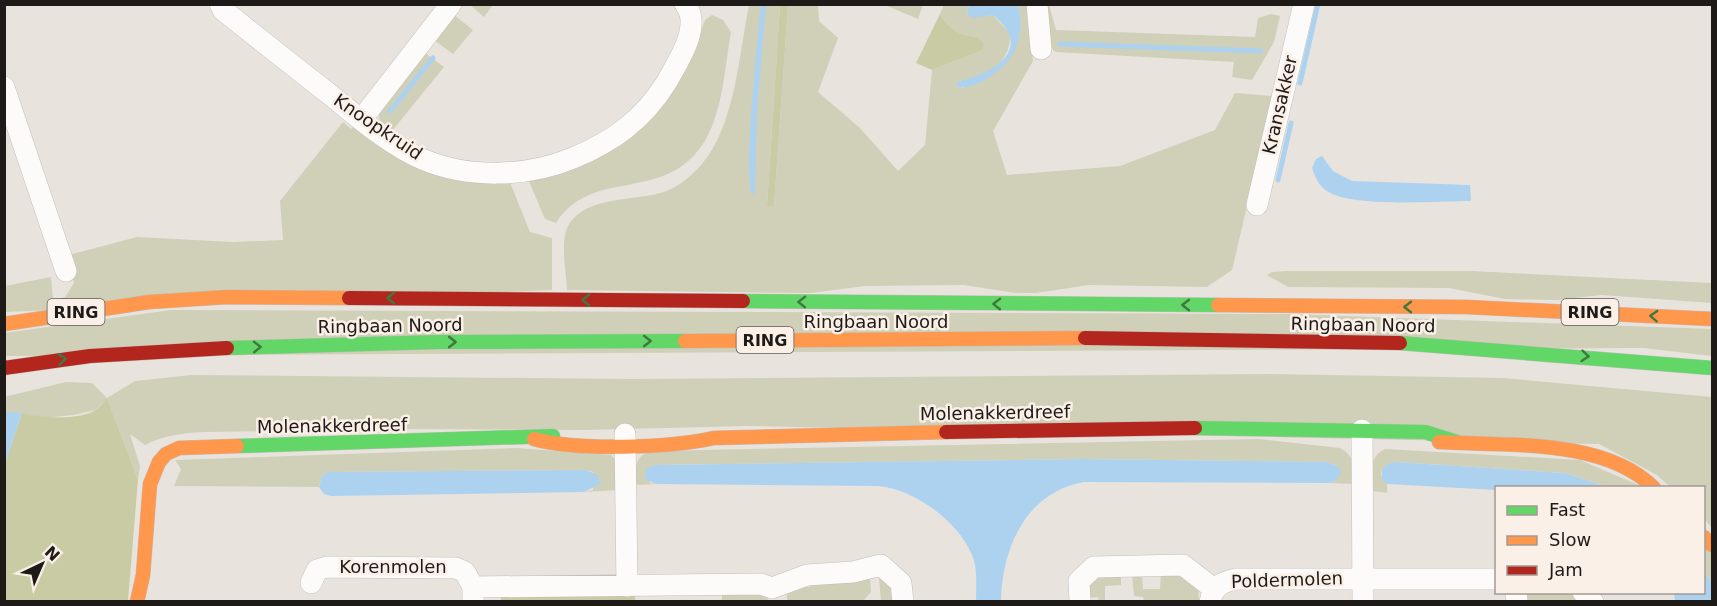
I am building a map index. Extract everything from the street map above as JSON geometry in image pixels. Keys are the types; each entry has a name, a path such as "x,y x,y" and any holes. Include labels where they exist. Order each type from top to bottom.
{"main road":[{"name":"Ringbaan Noord","path":"4,324 148,302 227,297 1467,307 1713,319"},
{"name":"Ringbaan Noord","path":"4,368 90,356 238,347 438,342 1087,338 1421,343 1713,368"},
{"name":"Molenakkerdreef","path":"137,602 143,575 150,484 159,462 166,454 179,448 534,439 563,435 625,439 687,433 714,438 1160,427 1276,430 1302,428 1362,436 1425,432 1457,442 1584,451 1623,464 1642,476 1652,486"}],"street":[{"name":"Knoopkruid","path":"220,4 223,10 361,120 422,159 456,168 516,173 553,166 615,138 639,118 656,99 683,50 692,27 692,17 685,4"},
{"path":"361,120 451,4"},
{"path":"1037,4 1041,49"},
{"name":"Kransakker","path":"1257,205 1304,4"},
{"path":"4,87 66,271"},
{"name":"Poldermolen","path":"1362,436 1363,602"},
{"path":"625,439 627,586"},
{"name":"Korenmolen","path":"310,584 317,570 327,567 456,568 465,572 473,594 627,586 714,593 760,584 774,595 807,575 853,572 881,565 901,583 903,602"},
{"name":"Poldermolen","path":"1080,602 1079,581 1094,567 1183,566 1212,595 1225,581 1236,579 1495,579"}],"green space":[{"path":"470,5 493,5 484,17"},
{"path":"749,5 780,5 767,206 774,206 788,5 818,5 819,21 838,38 818,92 860,128 898,171 925,145 932,70 983,50 983,42 978,37 960,33 947,24 940,14 944,5 969,5 967,13 972,17 993,15 1010,33 1009,44 1001,61 986,72 958,82 962,88 989,76 1009,59 1019,35 1018,5 1027,5 1033,61 993,131 1007,175 1120,166 1215,130 1235,93 1273,96 1232,270 1207,287 1089,285 1036,293 1015,293 964,285 865,286 811,293 567,290 564,241 570,223 579,214 603,203 669,190 692,175 712,149 721,131 734,89"},
{"path":"780,5 788,5 774,206 767,206"},
{"path":"885,5 923,5 918,19"},
{"path":"1042,5 1049,5 1056,30 1255,37 1258,18 1271,14 1280,16 1274,42 1252,80 1232,77 1234,62 1056,52 1048,46"},
{"path":"940,14 956,31 978,37 983,42 983,50 932,70 916,63"},
{"path":"454,15 473,30 453,54 434,40"},
{"path":"712,15 723,20 731,32 725,73 712,127 706,139 690,159 671,172 651,180 590,195 571,205 556,223 545,219 528,179 584,163 696,44 705,20"},
{"path":"424,52 444,67 392,131 380,124 379,114"},
{"path":"343,122 351,129 355,125 509,180 530,232 552,238 552,290 5,312 5,286 51,277 53,301 65,297 74,283 69,255 137,237 233,242 283,240 280,201"},
{"path":"1471,271 1712,283 1712,303 1601,295 1557,300 1505,299 1449,288 1288,287 1267,275 1272,272"},
{"path":"171,310 1288,314 1712,329 1712,356 1644,348 5,356 4,333"},
{"path":"1269,374 1503,378 1712,397 1712,528 1705,520 1705,486 1669,486 1657,475 1599,444 747,426 585,430 387,429 205,432 174,435 145,445 130,434 140,466 138,480 107,398 135,381 191,375 633,379"},
{"path":"66,382 92,383 107,398 96,410 44,418 5,412 4,397"},
{"path":"107,398 138,480 128,601 5,602 5,463 22,413 71,417 90,413"},
{"path":"1259,439 1340,448 1351,459 1354,468 1354,484 1329,483 1335,481 1338,466 1326,462 1082,459 655,465 650,483 656,484 636,485 638,460 651,451"},
{"path":"516,448 611,455 616,460 619,490 584,492 593,490 593,472 586,470 329,472 322,476 319,487 174,486 181,469 175,460"},
{"path":"1385,449 1580,460 1641,486 1604,486 1565,473 1397,462 1382,469 1381,475 1387,484 1387,493 1372,491 1373,461"},
{"path":"1705,547 1712,554 1712,582 1705,573"},
{"path":"1121,572 1121,585 1105,586 1105,601 1099,601 1098,597 1087,598 1086,584 1096,573"},
{"path":"1161,573 1181,574 1198,584 1199,601 1144,601 1143,597 1134,596 1132,574 1142,574 1143,589 1160,589"},
{"path":"870,578 871,592 864,600 787,601 787,589 791,586 809,587 816,580"},
{"path":"879,578 893,587 894,601 881,601"},
{"path":"635,593 635,601 501,602 501,595"},
{"path":"722,593 765,594 769,601 722,601"},
{"path":"1526,594 1573,594 1581,601 1526,601"}],"water":[{"path":"761,5 766,5 757,110 755,193 752,194 749,162 750,135"},
{"path":"969,5 1018,5 1020,29 1015,49 1003,66 981,82 963,87 957,86 957,82 995,66 1010,49 1010,39 1005,27 993,15 972,18 967,13"},
{"path":"1322,156 1333,171 1352,181 1470,185 1471,201 1375,202 1339,196 1324,189 1314,175 1312,168 1316,159"},
{"path":"4,412 22,413 5,463"},
{"path":"1082,459 1326,462 1338,466 1341,474 1335,481 1329,483 1084,482 1064,488 1047,497 1021,525 1006,561 1001,601 976,602 975,566 965,542 946,519 906,493 878,486 656,484 645,479 646,469 655,465"},
{"path":"1390,463 1565,473 1604,486 1495,486 1495,490 1387,484 1382,480 1382,469"},
{"path":"586,470 598,475 600,484 584,492 331,496 324,494 319,487 322,476 328,472"},
{"path":"1705,573 1712,582 1712,601 1675,601 1674,594 1705,594"}],"waterway":[{"path":"1300,83 1318,4"},
{"path":"1060,44 1261,51"},
{"path":"390,111 433,58"},
{"path":"1278,180 1291,123"}],"traffic: fast":[{"path":"743,301 1218,305"},
{"path":"227,348 438,342 685,341"},
{"path":"1400,343 1712,368"},
{"path":"1195,428 1425,432 1457,442"},
{"path":"237,446 553,436"}],"traffic: slow":[{"path":"4,324 149,302 227,297 349,298"},
{"path":"1218,305 1467,307 1712,319"},
{"path":"685,341 1085,338"},
{"path":"534,439 574,445 624,447 673,444 714,438 946,432"},
{"path":"1439,442 1524,445 1582,453 1609,460 1633,472 1651,486"},
{"path":"137,602 143,575 150,484 159,462 166,454 179,448 237,446"},
{"path":"1705,538 1712,545"}],"traffic: jam":[{"path":"349,298 743,301"},
{"path":"1085,338 1400,343"},
{"path":"4,368 90,356 227,348"},
{"path":"946,432 1195,428"}]}
